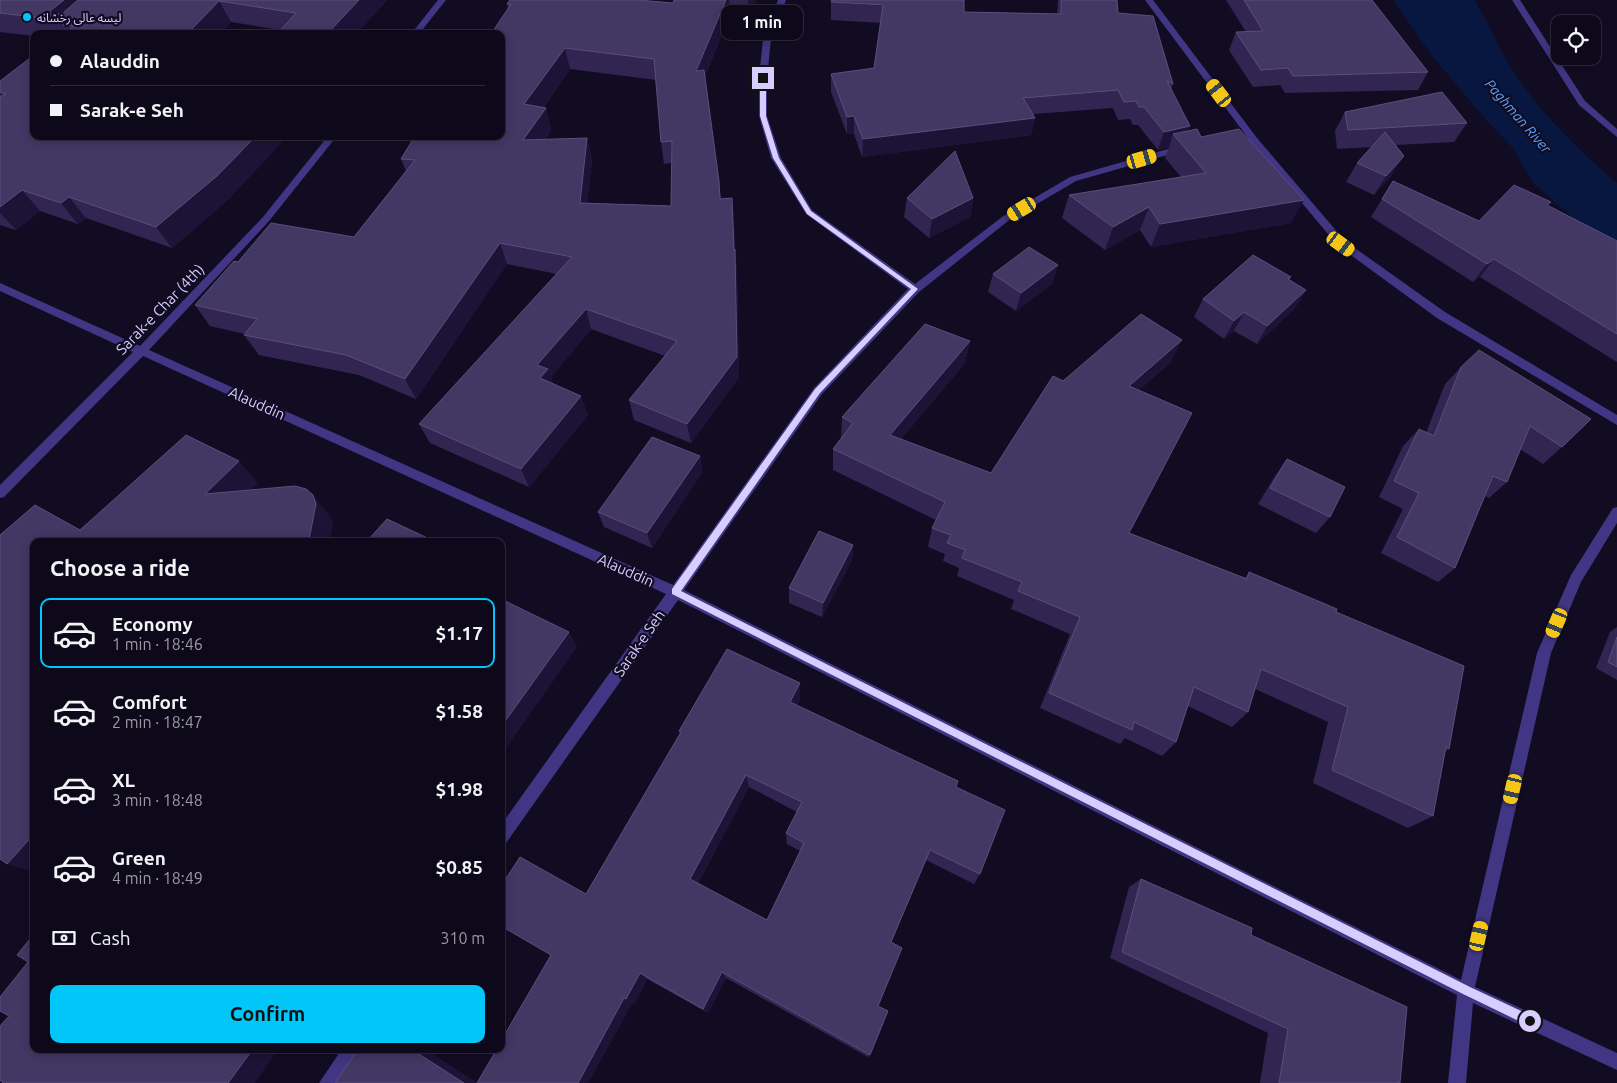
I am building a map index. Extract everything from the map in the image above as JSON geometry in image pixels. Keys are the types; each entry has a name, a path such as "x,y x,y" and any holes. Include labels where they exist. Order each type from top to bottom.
{"street":[{"path":"418,30 442,0"},
{"path":"782,0 767,40 763,78 763,116 776,158 809,212 915,289"},
{"path":"1149,0 1254,140 1341,244 1441,315 1617,421"},
{"path":"1516,0 1582,103 1617,134"},
{"name":"Sarak-e Char (4th)","path":"0,493 141,351 266,219 330,140"},
{"path":"1225,143 1254,140"},
{"name":"Sarak-e Seh","path":"505,832 818,391 915,289 1005,220 1073,179 1177,149 1196,147"},
{"name":"Alauddin","path":"0,287 675,592 1466,991 1617,1062"},
{"path":"1457,1083 1466,991 1544,653 1576,579 1617,512"},
{"path":"328,1083 349,1053"}],"water":[{"name":"Paghman River","path":"1393,0 1475,0 1513,71 1524,87 1574,144 1617,183 1617,253 1594,236 1534,184 1512,147 1486,120 1433,57"}],"building":[{"path":"0,0 64,0 50,11 50,14 62,14 78,0 359,0 331,30 281,30 296,13 219,1 191,30 68,30 74,26 63,25 67,21 0,13"},
{"path":"510,0 638,0 673,3 674,0 726,0 696,71 704,70 720,199 732,198 735,249 737,357 687,424 629,400 677,341 586,309 537,365 548,369 540,378 581,396 521,469 419,424 572,257 500,243 405,379 346,355 244,335 257,319 195,305 234,261 238,262 271,223 354,237 415,160 401,159 413,140 505,140 505,30 494,30 511,4 507,4","holes":["565,48 654,59 661,142 672,141 671,206 580,203 587,138 523,140 546,108 524,104"]},
{"path":"832,0 964,0 964,12 1061,14 1061,0 1117,0 1118,13 1153,16 1173,84 1167,81 1190,126 1164,132 1144,107 1139,107 1136,101 1124,102 1118,90 1023,98 1035,118 863,139 854,116 847,117 831,74 874,68 883,5 831,2"},
{"path":"1244,0 1372,0 1428,72 1293,76 1288,68 1261,70 1236,32 1263,31"},
{"path":"30,58 30,140 252,140 217,176 156,227 69,197 61,203 22,190 0,207 0,97 6,94 0,92 0,81"},
{"path":"1442,92 1467,123 1348,130 1345,112"},
{"path":"1197,129 1201,137 1239,129 1304,200 1160,224 1149,207 1113,227 1069,195 1206,173 1173,134"},
{"path":"1385,132 1404,156 1386,176 1357,163"},
{"path":"955,151 973,198 932,219 907,198"},
{"path":"1393,181 1479,221 1514,185 1551,202 1547,205 1617,241 1617,334 1494,259 1487,264 1382,199"},
{"path":"1029,247 1058,265 1021,293 993,274"},
{"path":"1253,255 1291,277 1288,279 1306,290 1267,326 1244,312 1234,321 1203,299"},
{"path":"1141,314 1182,340 1129,386 1192,413 1129,533 1247,579 1249,572 1337,609 1336,612 1464,666 1449,749 1446,747 1433,816 1332,770 1348,707 1261,669 1248,712 1194,687 1176,742 1134,722 1132,730 1049,693 1080,617 1018,591 1022,582 962,558 965,550 947,543 951,535 932,528 945,502 833,449 853,423 842,417 925,324 970,341 890,435 991,473 1053,376 1063,381"},
{"path":"1479,350 1591,419 1562,447 1530,426 1507,482 1493,476 1455,568 1397,537 1419,493 1394,481 1419,429 1434,436 1461,367"},
{"path":"186,435 239,461 205,494 295,486 306,489 313,495 316,504 309,538 30,538 30,838 7,864 0,859 0,535 35,505 80,530"},
{"path":"652,437 700,456 647,533 598,512"},
{"path":"1287,459 1345,487 1330,517 1270,488"},
{"path":"387,519 428,538 370,538"},
{"path":"819,531 853,545 823,603 789,588"},
{"path":"505,601 569,632 505,721"},
{"path":"1617,637 1617,667 1608,662"},
{"path":"727,649 800,683 790,702 958,781 956,787 1005,810 980,874 930,850 891,942 902,948 878,1006 888,1011 870,1055 722,972 703,1009 640,973 626,999 624,998 578,1083 477,1083 495,1053 505,1053 505,1034 551,955 505,928 505,880 520,857 586,894 681,732 679,731","holes":["746,775 802,802 786,833 804,843 767,920 690,879"]},
{"path":"1141,879 1252,928 1251,935 1407,1007 1400,1083 1279,1083 1288,1029 1122,952"},
{"path":"30,939 30,1053 250,1053 228,1083 3,1083 0,1080 0,1026 9,1016 0,1011 0,997 28,962 17,955"},
{"path":"355,1053 417,1053 464,1083 335,1083"}],"place":[{"name":"لیسه عالی رخشانه","path":"27,17"}],"route":[{"path":"763,78 763,116 776,158 809,212 915,289 818,391 675,592 1466,991 1530,1021"}]}
